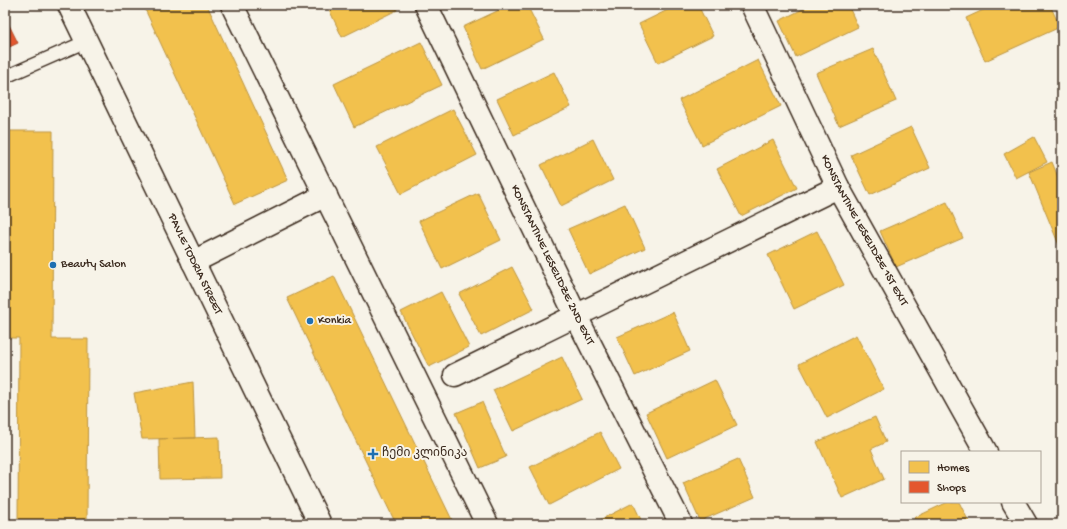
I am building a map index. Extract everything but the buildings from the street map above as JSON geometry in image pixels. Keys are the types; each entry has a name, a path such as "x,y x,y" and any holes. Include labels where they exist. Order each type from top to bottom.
{"street":[{"name":"PAVLE TODRIA STREET","path":"69,5 320,524"},
{"path":"232,5 487,524"},
{"name":"KONSTANTINE LESELIDZE 2ND EXIT","path":"426,5 576,316 681,524"},
{"name":"KONSTANTINE LESELIDZE 1ST EXIT","path":"752,5 838,187 985,451"},
{"path":"455,375 838,187"},
{"path":"194,262 326,195"},
{"path":"1014,503 1026,524"}],"lane":[{"path":"5,77 87,41"}],"place":[{"name":"Beauty Salon","path":"53,265"},
{"name":"Konkia","path":"310,321"},
{"name":"ჩემი კლინიკა","path":"373,454"}]}
